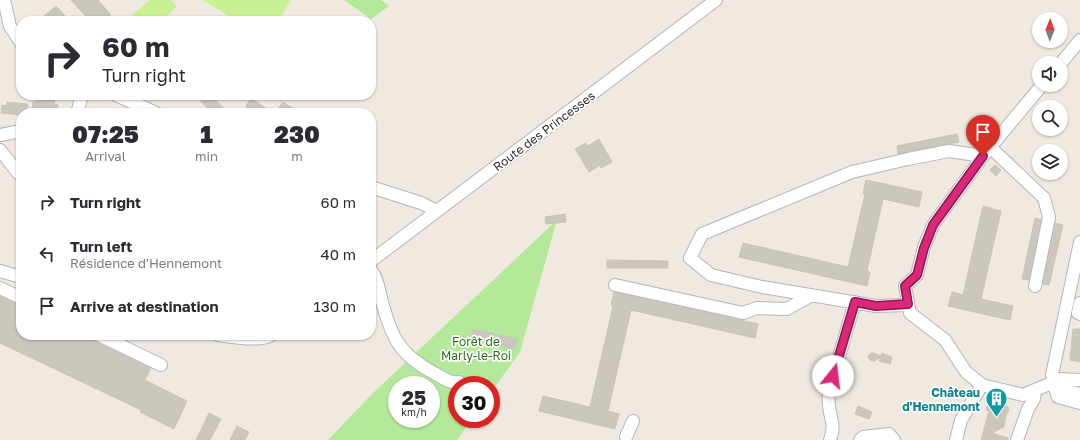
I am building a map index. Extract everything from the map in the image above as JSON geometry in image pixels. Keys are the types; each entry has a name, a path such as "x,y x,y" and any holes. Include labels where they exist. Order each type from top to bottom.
{"street":[{"path":"4,0 10,26 16,35"},
{"name":"Route des Princesses","path":"376,257 716,0"},
{"path":"1067,56 1080,40"},
{"path":"1036,92 986,152 933,225 924,248 917,275 905,286 910,313 945,340 966,372 982,385 1022,395 1056,384 1080,386"},
{"path":"127,100 145,108"},
{"path":"0,134 16,132"},
{"path":"0,150 16,170"},
{"path":"908,304 876,306 762,287 711,275 690,258 702,234 852,172 949,151 986,152 1044,198 1049,217 1035,286"},
{"path":"376,189 421,203 437,211"},
{"path":"1080,242 1052,375 1056,384 1058,397 1080,403"},
{"path":"0,271 16,276"},
{"path":"376,280 384,309 401,349 412,360 448,380"},
{"path":"615,286 743,313 757,308 787,309 812,295"},
{"path":"0,288 16,296"},
{"path":"830,440 833,429 829,406 829,391 855,302"},
{"path":"1080,303 1078,313 1080,314"},
{"path":"109,340 161,365"},
{"path":"1056,384 1061,379 1080,380"},
{"path":"1056,384 1080,394"},
{"path":"956,440 961,420 982,385"},
{"path":"1017,440 1028,409 1034,399 1035,390"},
{"path":"626,439 633,420"},
{"path":"860,440 863,437 889,434 894,440"}],"green space":[{"path":"150,0 171,0 177,7 166,16 132,15"},
{"path":"203,0 291,0 281,16 228,16"},
{"path":"344,0 381,0 389,6 375,16 367,16"},
{"name":"Forêt de Marly-le-Roi","path":"557,220 520,352 500,380 500,376 448,376 448,428 466,428 457,440 328,440 388,379 388,428 440,428 440,376 391,376"}],"building":[{"path":"71,0 98,0 111,15 110,16 85,16"},
{"path":"56,6 65,16 44,16"},
{"path":"36,100 55,100 54,104 58,105 58,108 32,108 33,102 36,102"},
{"path":"200,100 216,100 223,108 207,108"},
{"path":"250,100 254,100 266,108 246,108 246,106"},
{"path":"7,102 28,104 28,108 16,108 16,114 1,113 2,105 6,106"},
{"path":"283,102 292,108 279,108"},
{"path":"957,134 959,142 898,154 897,146"},
{"path":"599,139 612,162 601,168 600,165 589,172 575,149 586,143 588,146"},
{"path":"995,165 1001,170 996,176 990,170"},
{"path":"866,180 922,192 919,207 883,199 867,271 870,272 867,286 739,257 743,243 848,267 865,194 863,194"},
{"path":"983,206 1001,211 981,299 1013,306 1010,320 948,306 952,292 963,295"},
{"path":"565,214 566,222 546,224 545,217"},
{"path":"1035,218 1041,220 1029,280 1022,279"},
{"path":"1055,223 1063,225 1049,285 1043,284"},
{"path":"607,260 668,261 668,268 607,268"},
{"path":"614,292 758,324 755,338 631,310 608,411 619,414 615,429 539,411 543,396 590,407 613,306 611,305"},
{"path":"0,296 16,303 16,340 94,340 151,368 145,380 187,401 174,429 140,412 141,410 0,343"},
{"path":"473,329 517,339 515,349 471,338"},
{"path":"1073,329 1080,329 1080,362 1070,360"},
{"path":"871,353 881,356 882,353 892,357 890,364 879,361 880,357 874,361 870,360 868,356"},
{"name":"Château d'Hennemont","path":"989,399 1003,403 1008,407 1009,411 1006,415 1004,427 992,433 1008,438 1008,440 981,440 989,411 986,410"},
{"path":"858,406 872,412 869,419 855,414"},
{"path":"209,413 221,419 210,440 196,440"},
{"path":"237,426 249,432 245,440 230,440"}],"place":[{"name":"Château d'Hennemont","path":"996,418"}],"route":[{"path":"833,376 855,302 876,306 908,304 905,286 917,275 924,248 933,225 983,156"}]}
